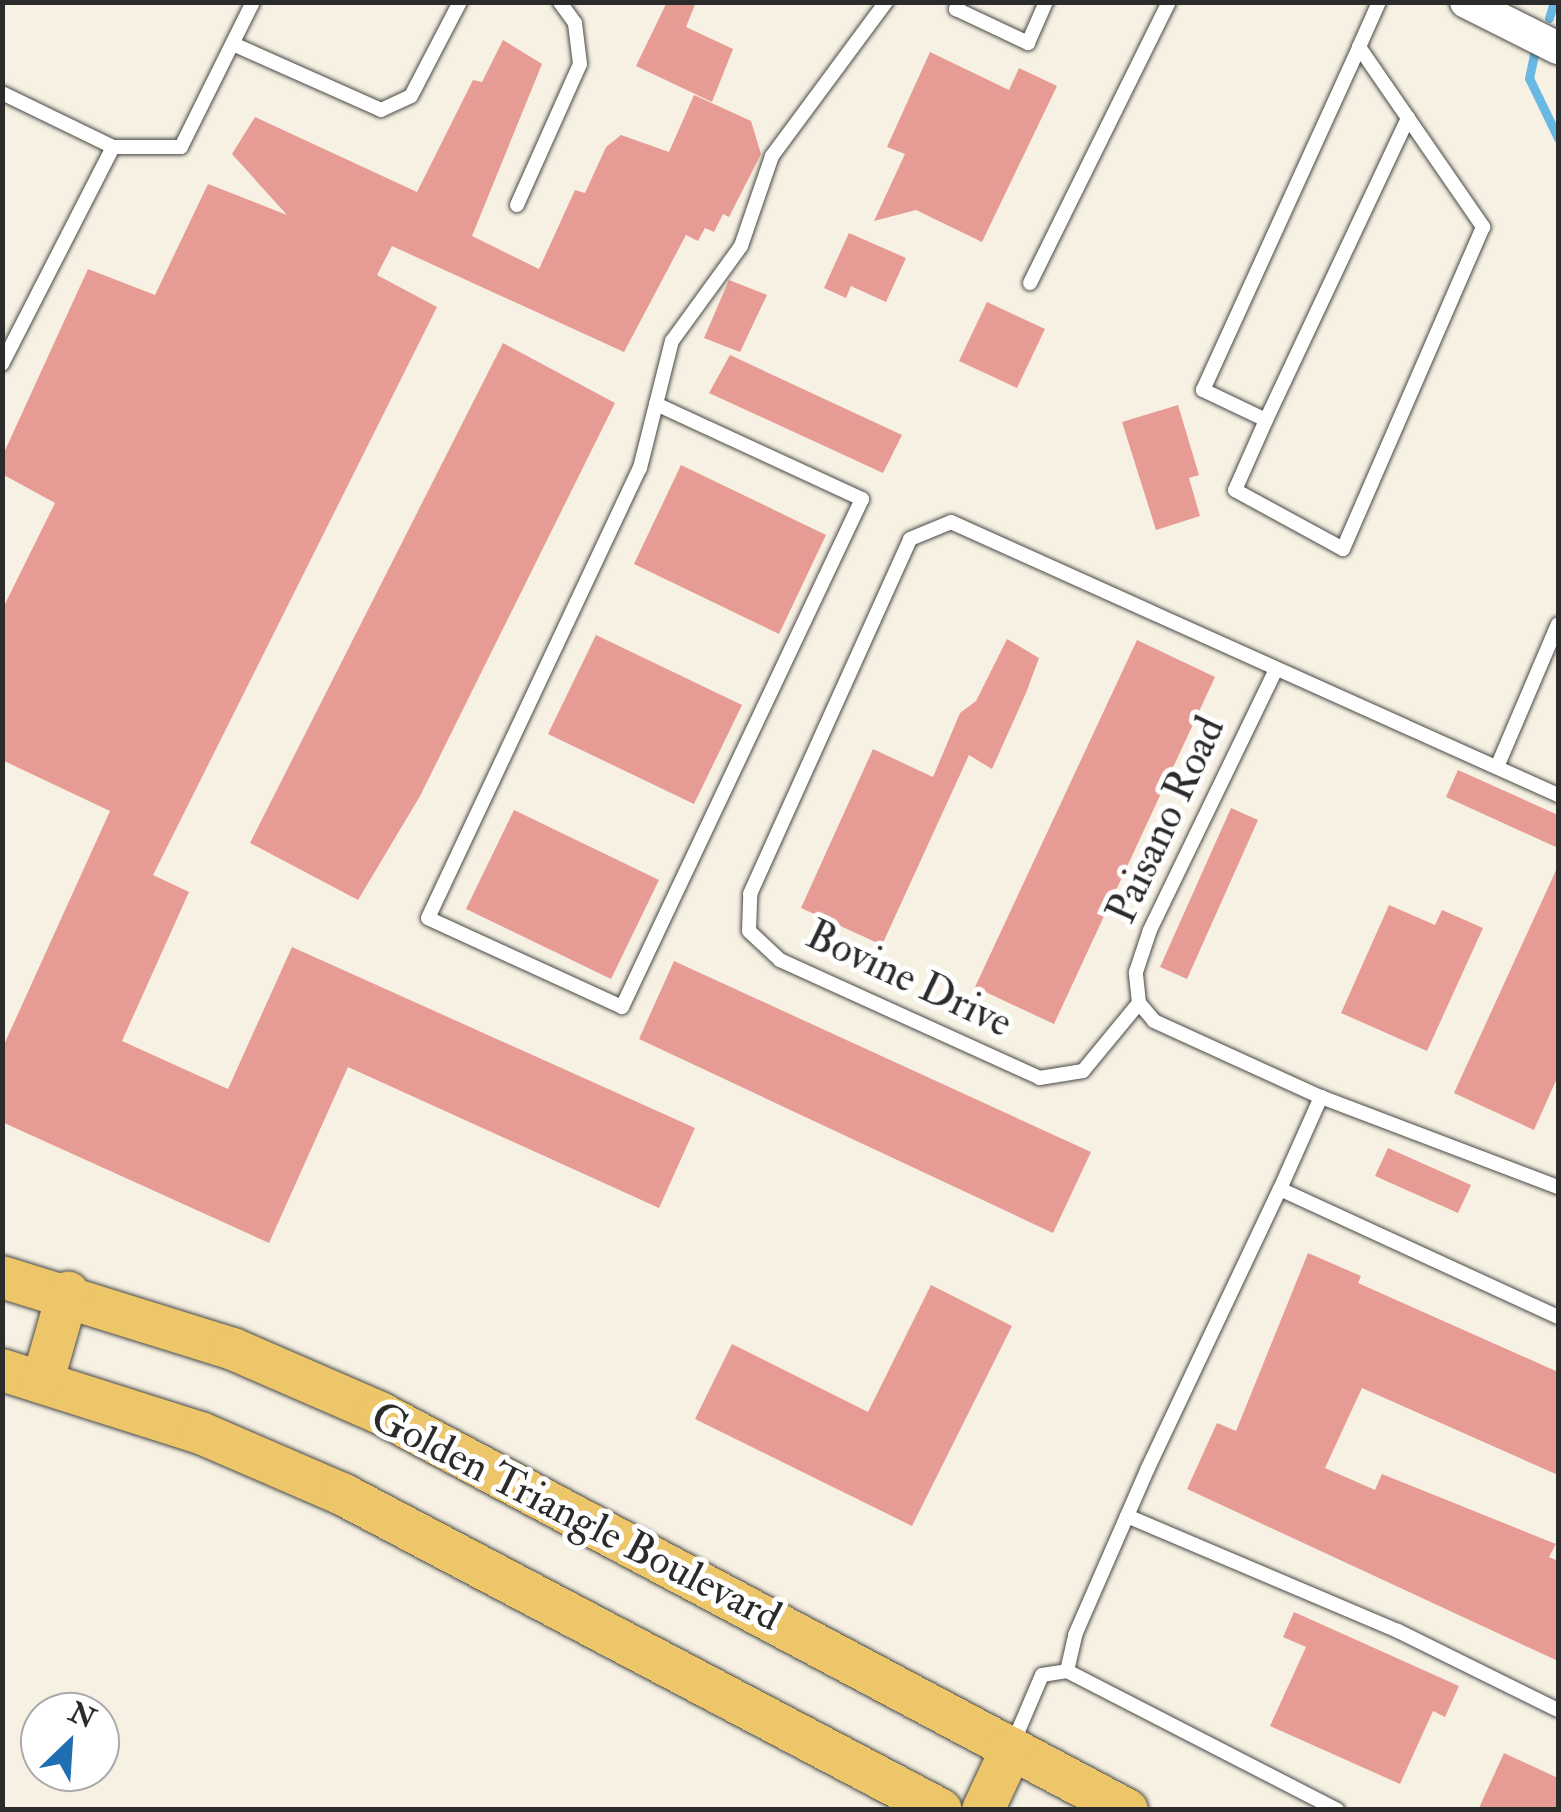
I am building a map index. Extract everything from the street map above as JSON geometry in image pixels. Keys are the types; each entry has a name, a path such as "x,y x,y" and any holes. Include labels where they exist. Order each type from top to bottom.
{"main road":[{"name":"Golden Triangle Boulevard","path":"2,1277 68,1293 233,1349 380,1413 1128,1810"},
{"path":"23,1375 68,1293"},
{"name":"Golden Triangle Boulevard","path":"23,1375 201,1433 342,1494 942,1810"},
{"path":"983,1810 1012,1748"}],"street":[{"path":"1466,2 1558,48"}],"lane":[{"path":"2,92 113,147 181,147 253,2"},
{"path":"232,44 381,110 411,96 460,2"},
{"path":"517,205 580,64 575,24 560,2"},
{"path":"656,404 862,498 622,1007 428,918 640,468 656,404 672,341 741,246 772,156 886,2"},
{"path":"959,2 956,10 1028,42 1046,2"},
{"path":"1030,282 1170,2"},
{"path":"1266,420 1203,390 1380,2"},
{"path":"1359,47 1408,118 1482,227 1343,549 1236,490 1408,118"},
{"path":"2,364 113,147"},
{"name":"Bovine Drive","path":"1139,1002 1083,1070 1040,1078 780,960 750,931 750,894 910,539 950,522 1275,671 1304,677 1558,796"},
{"path":"1497,767 1558,624"},
{"name":"Paisano Road","path":"1139,1002 1136,972 1150,930 1275,671"},
{"path":"1139,1002 1154,1021 1321,1098 1558,1188"},
{"path":"1067,1672 1075,1635 1127,1516 1321,1098"},
{"path":"1280,1189 1558,1317"},
{"path":"1127,1516 1398,1631 1558,1710"},
{"path":"1012,1748 1042,1675 1067,1672 1337,1810"}],"building":[{"path":"667,2 696,2 686,27 733,49 712,102 636,66"},
{"path":"503,40 542,64 472,236 539,269 575,190 585,193 606,147 621,135 669,152 694,95 751,121 761,154 729,217 723,214 714,232 705,228 698,241 686,235 624,352 392,246 377,275 437,307 153,875 189,892 122,1041 228,1089 292,947 695,1128 659,1208 348,1067 269,1243 2,1122 2,1049 110,811 2,760 2,610 55,503 2,474 2,457 88,269 155,295 208,184 287,215 232,154 255,117 417,192 473,80 482,82"},
{"path":"930,52 1009,90 1019,68 1057,86 982,242 916,210 874,221 905,154 887,147"},
{"path":"849,233 906,258 886,302 851,286 846,298 824,288"},
{"path":"729,280 767,295 740,352 704,338"},
{"path":"987,302 1045,329 1017,388 959,361"},
{"path":"503,343 615,403 420,796 358,900 250,843"},
{"path":"730,355 902,435 883,473 709,393"},
{"path":"1178,405 1199,475 1189,478 1200,516 1156,530 1122,422"},
{"path":"681,465 826,535 779,634 634,564"},
{"path":"596,635 742,705 694,804 548,734"},
{"path":"1007,639 1039,658 1026,693 992,769 969,755 882,945 801,908 873,749 933,777 960,713 976,701"},
{"path":"1137,640 1215,677 1054,1024 975,987"},
{"path":"1458,770 1558,815 1558,848 1446,797"},
{"path":"1231,808 1258,820 1187,979 1160,967"},
{"path":"514,810 659,880 611,979 466,909"},
{"path":"1558,866 1558,1076 1534,1130 1454,1093"},
{"path":"1389,905 1435,925 1442,910 1483,928 1427,1051 1341,1013"},
{"path":"674,961 1091,1152 1053,1233 639,1039"},
{"path":"1388,1148 1471,1185 1458,1213 1375,1176"},
{"path":"1308,1253 1361,1276 1358,1283 1558,1372 1558,1475 1362,1388 1325,1468 1375,1490 1382,1474 1556,1544 1549,1557 1558,1561 1558,1661 1187,1489 1217,1423 1236,1431"},
{"path":"931,1285 1012,1326 912,1526 695,1419 732,1344 868,1412"},
{"path":"1294,1612 1459,1686 1445,1717 1433,1711 1400,1784 1270,1726 1306,1647 1283,1637"},
{"path":"1504,1753 1558,1778 1558,1810 1478,1810"}],"waterway":[{"path":"1549,18 1554,2"},
{"path":"1535,50 1529,78 1558,138"}]}
